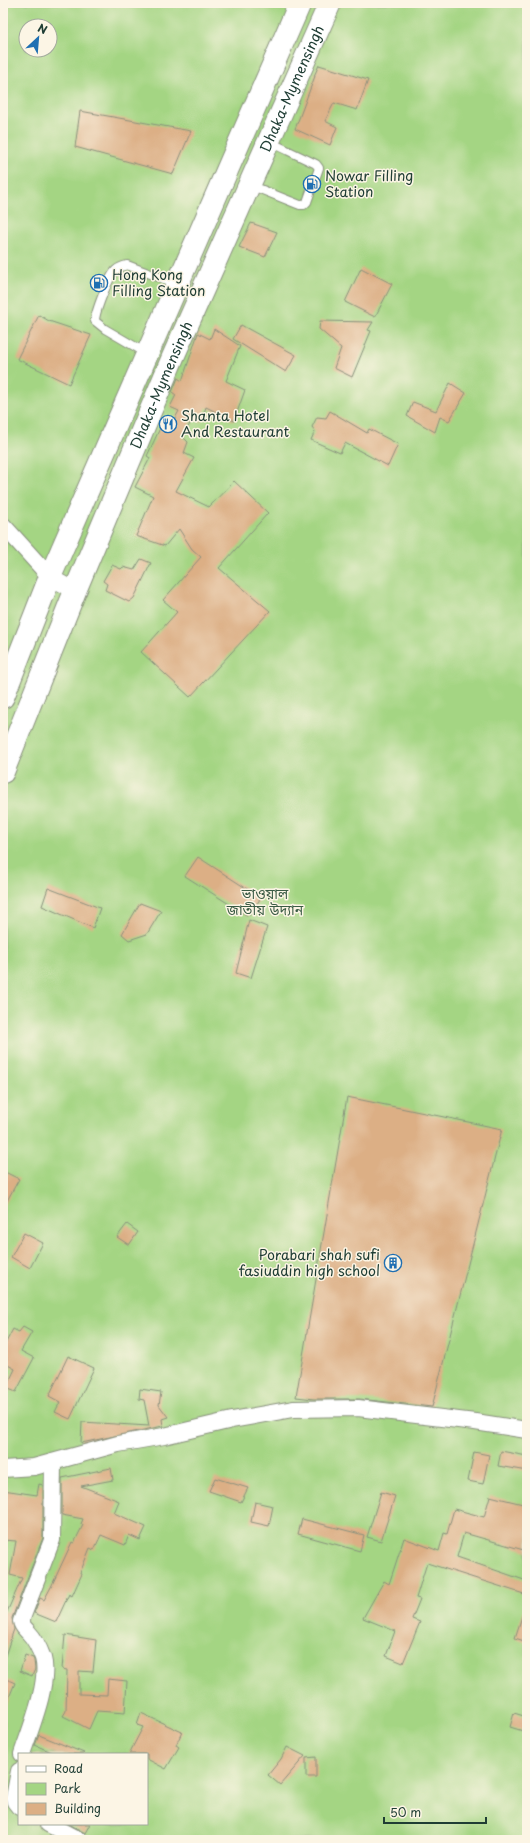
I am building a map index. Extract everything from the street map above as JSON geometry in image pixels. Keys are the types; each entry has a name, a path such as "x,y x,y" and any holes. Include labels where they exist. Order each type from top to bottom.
{"highway":[{"name":"Dhaka-Mymensingh","path":"3,697 50,577 300,3"},
{"name":"Dhaka-Mymensingh","path":"3,772 75,591 173,357 330,3"}],"street":[{"path":"3,525 50,577 75,591"},
{"path":"3,1469 34,1467 118,1444 293,1409 358,1408 475,1422 527,1430"},
{"path":"22,1753 41,1695 43,1658 29,1633 22,1626 21,1621 52,1540 53,1462"},
{"path":"18,1776 14,1798 18,1806"},
{"path":"50,1825 79,1840"}],"lane":[{"path":"250,184 300,205 304,205 307,202 319,168 316,164 269,141"},
{"path":"147,354 105,330 95,321 95,315 102,297 114,271 127,265 177,284"}],"green space":[{"name":"ভাওয়াল জাতীয় উদ্যান","path":"3,3 527,3 527,1840 3,1840"}],"building":[{"path":"319,65 368,80 357,110 334,103 325,121 337,127 330,145 295,129"},
{"path":"80,111 191,131 173,174 75,147"},
{"path":"251,223 277,232 265,257 239,247"},
{"path":"361,268 392,284 375,317 345,302"},
{"path":"39,315 49,321 91,335 69,384 17,359"},
{"path":"320,321 373,322 368,330 371,331 352,377 334,368 341,348 319,329"},
{"path":"241,325 296,355 286,372 233,339"},
{"path":"214,329 240,346 226,381 245,390 234,421 206,407 201,422 193,418 183,437 188,442 184,453 194,458 176,491 209,507 234,481 268,513 219,568 270,611 190,697 141,652 177,612 163,600 201,557 192,549 179,529 165,546 136,536 153,496 135,487 150,458 147,456 161,426 169,429 179,411 170,407 176,395 172,392 178,378 182,381 198,333 210,339"},
{"path":"450,383 466,393 449,421 440,417 435,432 407,416 413,402 436,411"},
{"path":"330,411 367,433 369,429 398,444 388,466 345,443 340,453 311,440 315,431 312,427 317,417 326,418"},
{"path":"141,559 151,563 134,598 129,602 105,590 107,584 103,581 112,565 121,569 123,567 134,570"},
{"path":"198,857 261,898 248,916 185,876"},
{"path":"48,888 100,908 93,928 42,906"},
{"path":"140,903 161,911 147,934 129,940 122,934"},
{"path":"249,920 267,927 251,978 236,973"},
{"name":"Porabari shah sufi fasiuddin high school","path":"347,1097 502,1129 432,1407 359,1399 314,1399 296,1397"},
{"path":"3,1171 19,1179 3,1208"},
{"path":"127,1224 138,1232 129,1245 117,1237"},
{"path":"24,1233 43,1243 30,1268 11,1257"},
{"path":"23,1327 32,1332 21,1351 34,1358 16,1392 6,1388 15,1369 4,1363 7,1358 3,1356 3,1348 13,1329 19,1332"},
{"path":"68,1356 94,1368 70,1419 55,1412 60,1402 49,1396"},
{"path":"140,1389 161,1392 159,1405 168,1417 162,1419 163,1426 81,1443 82,1422 149,1426 144,1400 139,1399"},
{"path":"501,1451 527,1456 527,1471 498,1466"},
{"path":"474,1452 489,1455 483,1484 468,1481"},
{"path":"111,1468 113,1480 81,1486 119,1501 114,1513 146,1527 140,1540 129,1535 125,1545 101,1535 94,1550 90,1548 80,1573 82,1574 72,1596 69,1594 56,1622 34,1613 40,1598 44,1600 72,1542 74,1543 83,1525 81,1524 83,1519 62,1515 62,1478"},
{"path":"215,1478 248,1488 241,1502 209,1491"},
{"path":"39,1484 43,1485 43,1538 12,1618 14,1629 5,1656 3,1655 3,1611 7,1612 22,1578 10,1575 16,1541 3,1540 3,1490 37,1495"},
{"path":"381,1492 395,1496 381,1541 367,1537"},
{"path":"490,1496 527,1505 527,1551 464,1533 457,1557 527,1581 527,1595 427,1563 416,1598 420,1599 412,1619 420,1622 403,1663 386,1656 395,1631 363,1618 384,1581 389,1584 404,1538 439,1551 444,1533 447,1534 454,1509 484,1517"},
{"path":"255,1502 273,1506 269,1526 251,1522"},
{"path":"302,1519 364,1535 360,1551 298,1534"},
{"path":"525,1607 527,1608 527,1642 515,1638"},
{"path":"65,1635 96,1640 93,1672 79,1671 79,1694 107,1695 108,1679 127,1681 125,1713 97,1711 89,1729 63,1716 66,1711 67,1670 62,1669"},
{"path":"25,1655 33,1658 34,1660 35,1669 32,1676 20,1671"},
{"path":"6,1679 15,1683 3,1712 3,1686"},
{"path":"141,1713 182,1732 176,1745 179,1747 166,1769 148,1760 148,1753 130,1753 143,1727 137,1725"},
{"path":"514,1713 527,1717 523,1731 510,1727"},
{"path":"39,1735 84,1753 54,1753 35,1745"},
{"path":"287,1747 305,1756 280,1785 268,1775 281,1759"},
{"path":"316,1757 316,1777 306,1777 306,1758"},
{"path":"71,1825 89,1825 85,1833"}],"place":[{"name":"Nowar Filling Station","path":"312,184"},
{"name":"Hong Kong Filling Station","path":"99,283"},
{"name":"Shanta Hotel And Restaurant","path":"168,424"},
{"name":"Porabari shah sufi fasiuddin high school","path":"393,1263"}]}
